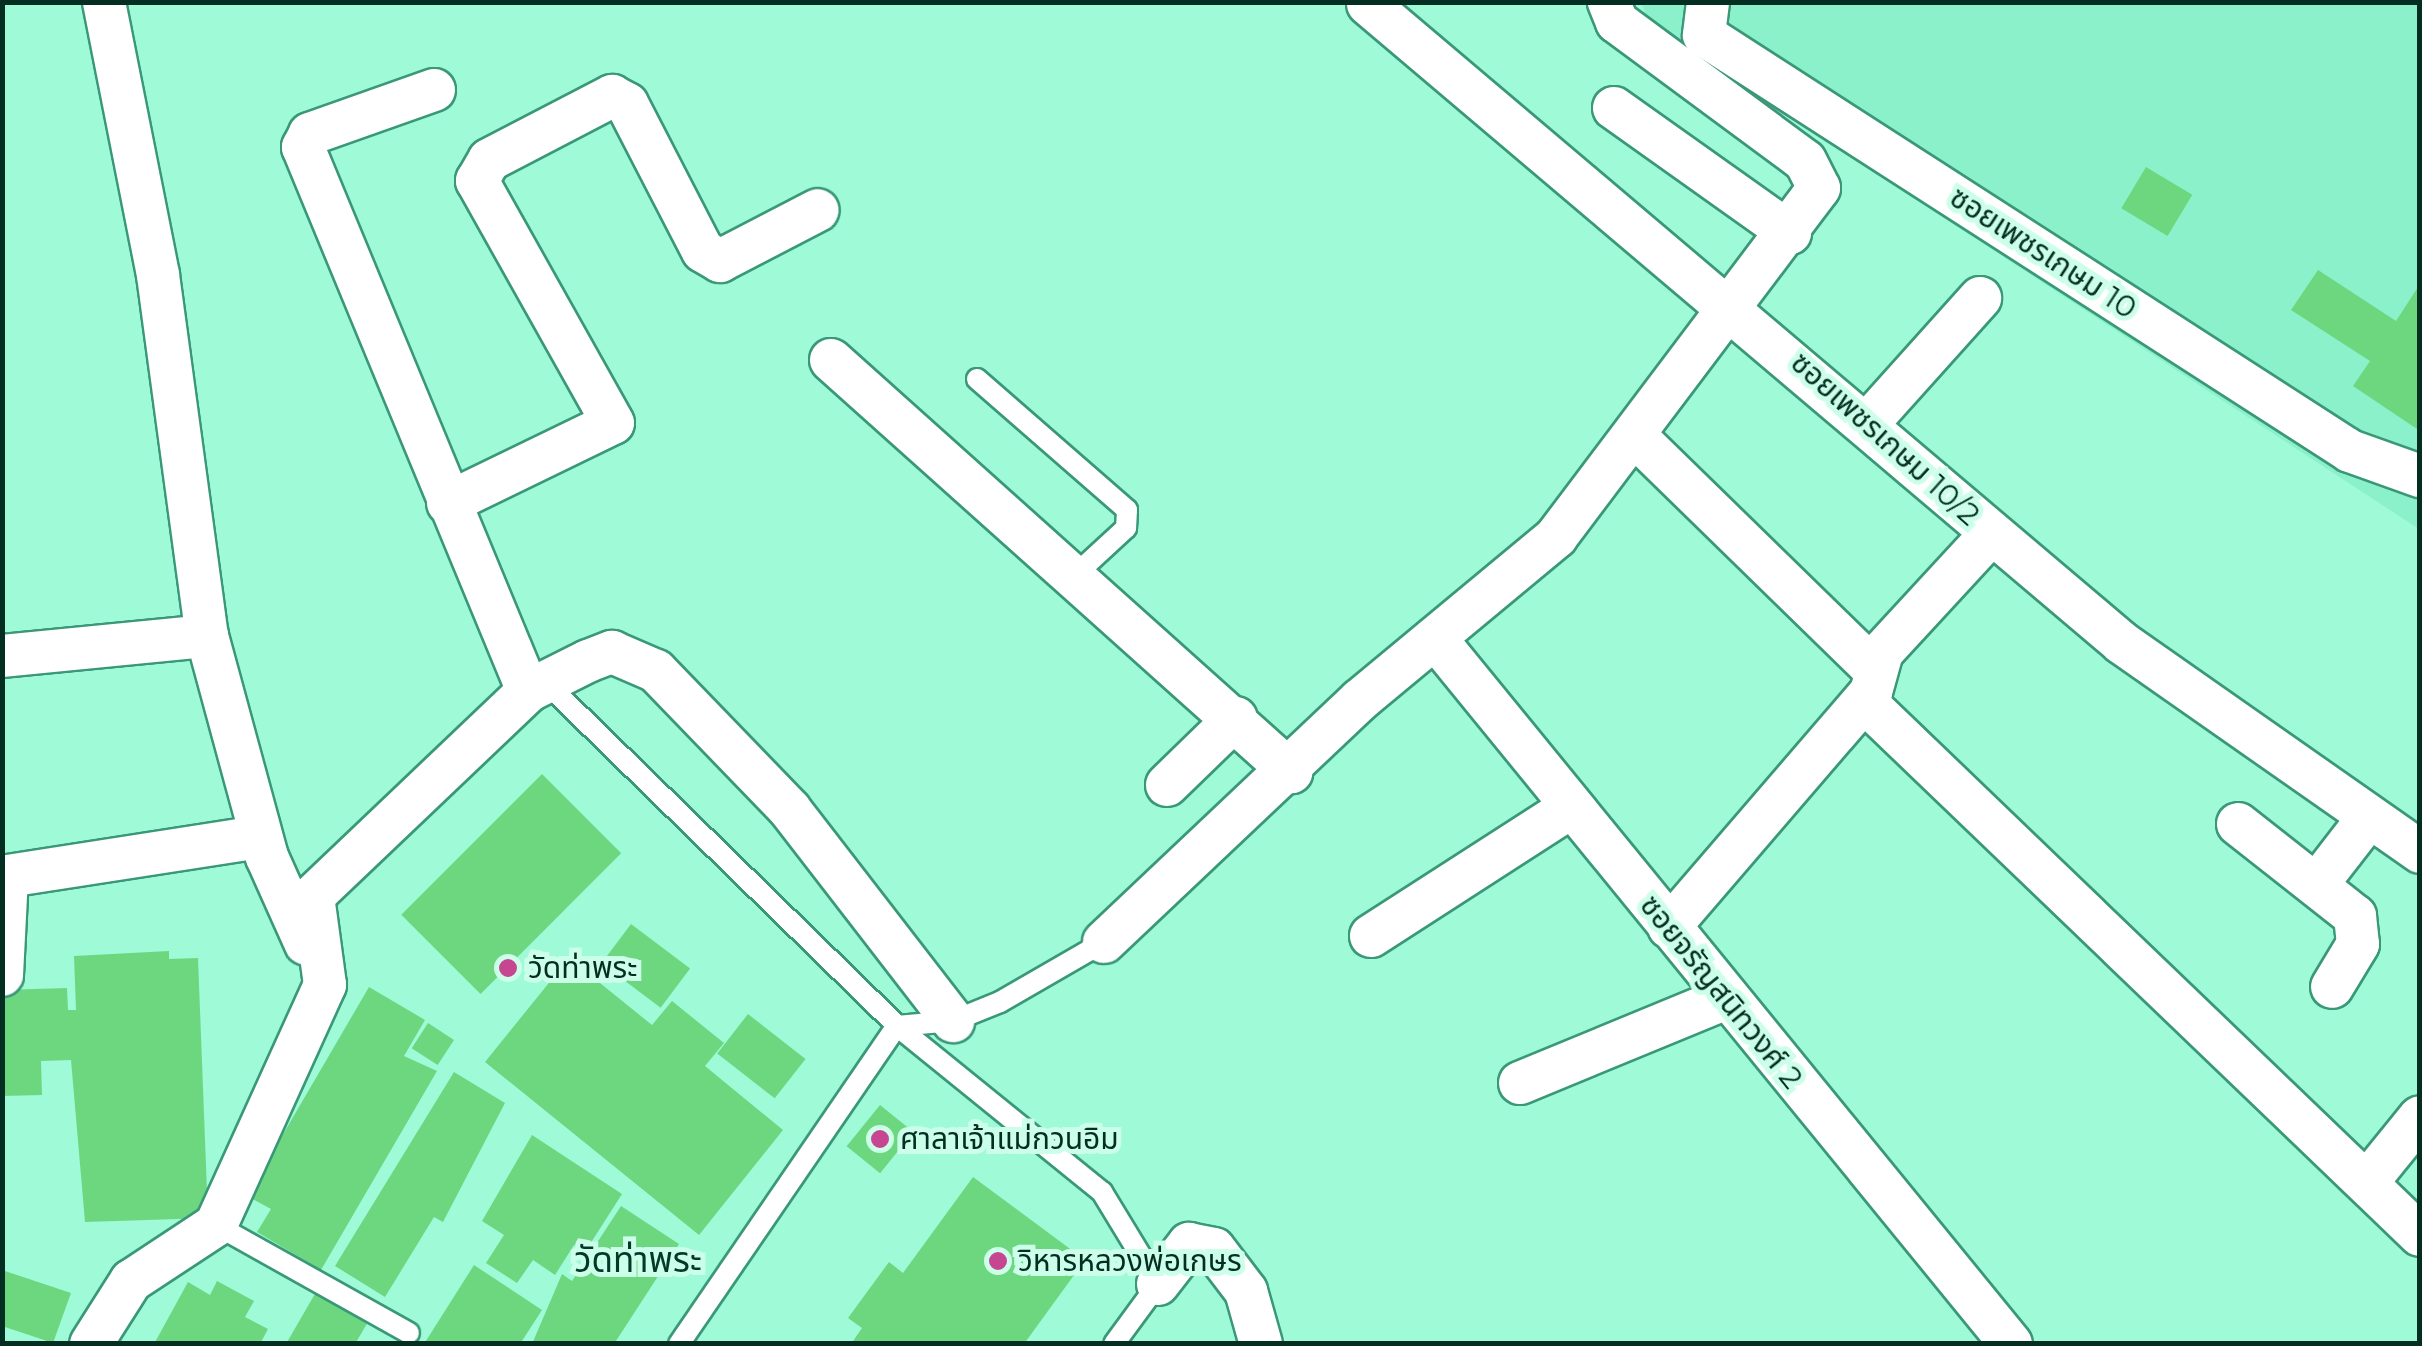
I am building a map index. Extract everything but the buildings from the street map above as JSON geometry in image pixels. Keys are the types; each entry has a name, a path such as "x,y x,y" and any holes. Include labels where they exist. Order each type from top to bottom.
{"street":[{"path":"104,2 158,275 207,636 260,836 326,985"},
{"path":"1104,942 1435,638 1518,577 1635,436 1790,233 1818,188 1806,162 1616,22 1609,2"},
{"name":"ซอยเพชรเกษม 10","path":"1708,2 1704,34 2350,451 2420,476"},
{"name":"ซอยเพชรเกษม 10/2","path":"1368,4 1735,306 1990,535 2122,643 2420,852"},
{"path":"434,90 310,134 303,146 448,503 536,686"},
{"path":"448,503 613,423 477,182 489,160 612,96 626,104 703,251 720,261 818,210"},
{"path":"1614,108 1790,233"},
{"path":"1868,423 1980,298"},
{"path":"832,360 1076,574 1290,772"},
{"path":"1635,436 1869,685 2420,1235"},
{"path":"1669,927 1990,535"},
{"path":"2,656 207,636"},
{"name":"ซอยจรัญสนิทวงศ์ 2","path":"1435,638 2011,1344"},
{"path":"91,1344 131,1280 216,1225 326,985 312,896 536,686 612,652 656,671 790,810 953,1021"},
{"path":"1167,785 1236,718"},
{"path":"1371,936 1571,806"},
{"path":"2318,883 2369,817"},
{"path":"2238,824 2318,883 2355,916 2360,934 2332,987"},
{"path":"2,975 7,876 260,836"},
{"path":"1520,1083 1726,998"},
{"path":"2368,1180 2420,1117"},
{"path":"1158,1284 1189,1244 1214,1250 1246,1291 1261,1344"}],"lane":[{"path":"978,378 1128,510 1126,528 1076,574"},
{"path":"536,686 897,1026 1102,1192 1158,1284 1114,1344"},
{"path":"897,1026 953,1021 1104,942"},
{"path":"679,1344 897,1026"},
{"path":"216,1225 408,1333"}],"shaded area":[{"path":"1642,3 2419,3 2419,529 1648,24"}],"place":[{"name":"วัดท่าพระ","path":"508,968"},
{"name":"ศาลาเจ้าแม่กวนอิม","path":"880,1139"},
{"name":"วิหารหลวงพ่อเกษร","path":"998,1261"}],"district":[{"name":"วัดท่าพระ","path":"638,1260"}]}
